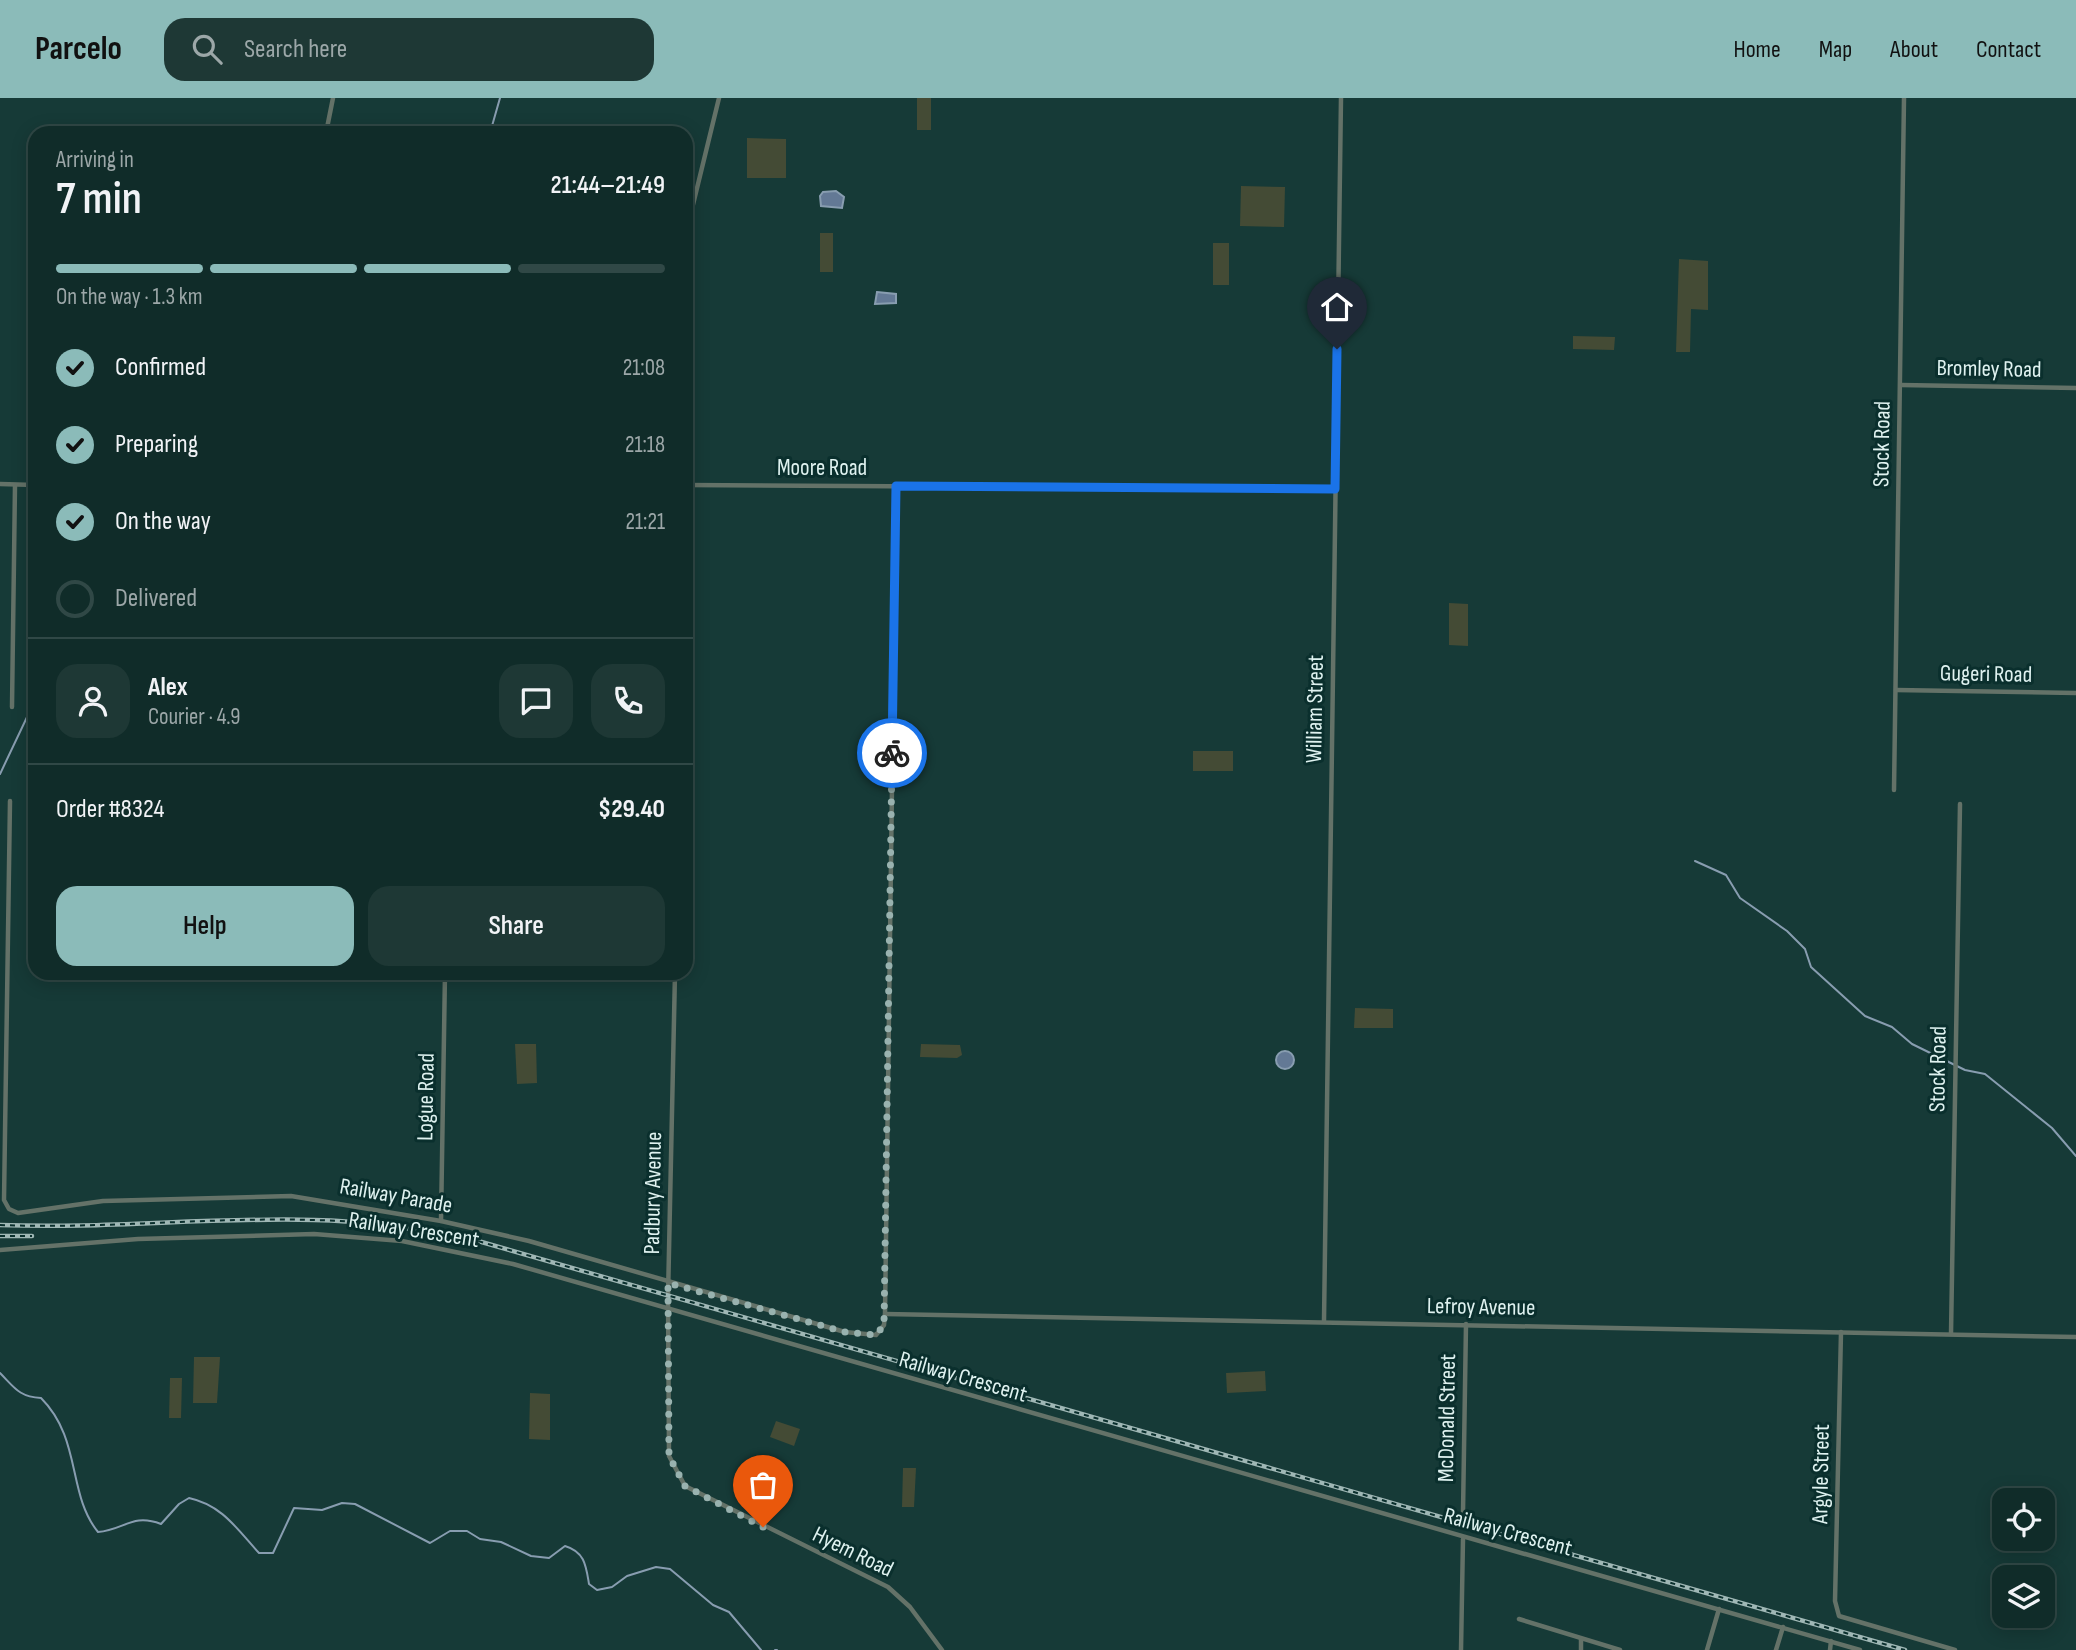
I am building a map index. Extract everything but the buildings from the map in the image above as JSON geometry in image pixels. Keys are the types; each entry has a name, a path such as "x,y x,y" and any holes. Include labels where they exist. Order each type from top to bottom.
{"street":[{"path":"327,126 333,98"},
{"path":"693,196 719,98"},
{"name":"William Street","path":"1324,1321 1341,98"},
{"name":"Stock Road","path":"1894,790 1904,98"},
{"name":"Bromley Road","path":"1901,385 2076,388"},
{"path":"0,484 28,485"},
{"path":"12,707 15,485"},
{"name":"Moore Road","path":"693,485 1335,489"},
{"path":"885,1314 896,486"},
{"name":"Gugeri Road","path":"1896,690 2076,693"},
{"name":"Railway Parade","path":"10,801 4,1200 9,1209 18,1213 103,1201 291,1196 441,1221 529,1241 668,1283 865,1336 876,1335 884,1325 885,1314"},
{"name":"Stock Road","path":"1951,1334 1960,804"},
{"name":"Logue Road","path":"441,1221 445,980"},
{"name":"Padbury Avenue","path":"669,1456 668,1283 675,980"},
{"name":"Railway Crescent","path":"0,1250 138,1239 314,1234 402,1241 513,1264 1463,1539 1860,1650"},
{"name":"Lefroy Avenue","path":"885,1314 2076,1337"},
{"name":"McDonald Street","path":"1463,1512 1466,1324"},
{"name":"Argyle Street","path":"1841,1332 1835,1601 1839,1616 1955,1650"},
{"name":"Hyem Road","path":"669,1456 685,1486 900,1595 942,1650"},
{"path":"1461,1650 1463,1539"},
{"path":"1707,1650 1719,1609"},
{"path":"1519,1619 1620,1650"},
{"path":"1776,1650 1783,1628"},
{"path":"1581,1639 1581,1650"},
{"path":"1830,1641 1830,1650"}],"green space":[{"path":"917,98 931,98 931,130 917,130"},
{"path":"747,138 786,139 786,178 747,178"},
{"path":"1241,186 1285,187 1284,227 1240,226"},
{"path":"820,233 833,233 833,272 820,272"},
{"path":"1213,243 1229,243 1229,285 1213,285"},
{"path":"1679,259 1708,261 1708,310 1691,309 1690,352 1676,352"},
{"path":"1573,336 1615,337 1614,350 1573,349"},
{"path":"1449,603 1468,604 1468,646 1449,645"},
{"path":"1193,751 1233,751 1233,771 1193,771"},
{"path":"1355,1008 1393,1009 1393,1028 1354,1028"},
{"path":"515,1044 536,1044 537,1083 517,1084"},
{"path":"921,1044 960,1045 962,1055 957,1058 920,1057"},
{"path":"194,1357 220,1357 217,1403 193,1403"},
{"path":"1265,1371 1266,1391 1227,1393 1226,1373"},
{"path":"170,1378 182,1378 181,1418 169,1418"},
{"path":"530,1393 550,1394 550,1440 529,1439"},
{"path":"776,1421 800,1429 794,1446 770,1437"},
{"path":"903,1468 916,1468 914,1507 902,1507"}],"water":[{"path":"836,191 844,197 842,208 821,206 820,196 823,192"},
{"path":"877,292 896,294 896,303 875,304"},
{"path":"1285,1051 1291,1054 1294,1060 1291,1066 1285,1069 1279,1066 1276,1060 1279,1054"}],"waterway":[{"path":"492,126 500,98"},
{"path":"0,774 28,715"},
{"path":"1695,861 1726,875 1740,898 1787,931 1805,949 1811,967 1865,1016 1892,1027 1912,1044 1965,1070 1985,1074 2052,1128 2076,1156"},
{"path":"0,1373 22,1393 41,1398 54,1414 69,1448 82,1501 98,1532 135,1521 161,1524 179,1504 189,1498 201,1501 220,1512 259,1553 273,1553 294,1508 322,1510 342,1503 355,1504 430,1543 450,1531 467,1531 480,1539 501,1542 531,1556 549,1558 565,1546 581,1556 589,1584 597,1590 612,1587 627,1576 656,1567 670,1569 713,1605 729,1612 761,1650"}],"railway":[{"path":"0,1225 314,1220 397,1227 478,1241 1905,1650"},
{"path":"0,1236 32,1236"}],"way so far":[{"path":"763,1527 685,1486 669,1456 668,1283 865,1336 876,1335 884,1325 892,753"}],"route":[{"path":"892,753 896,486 1335,489 1337,349"}]}
